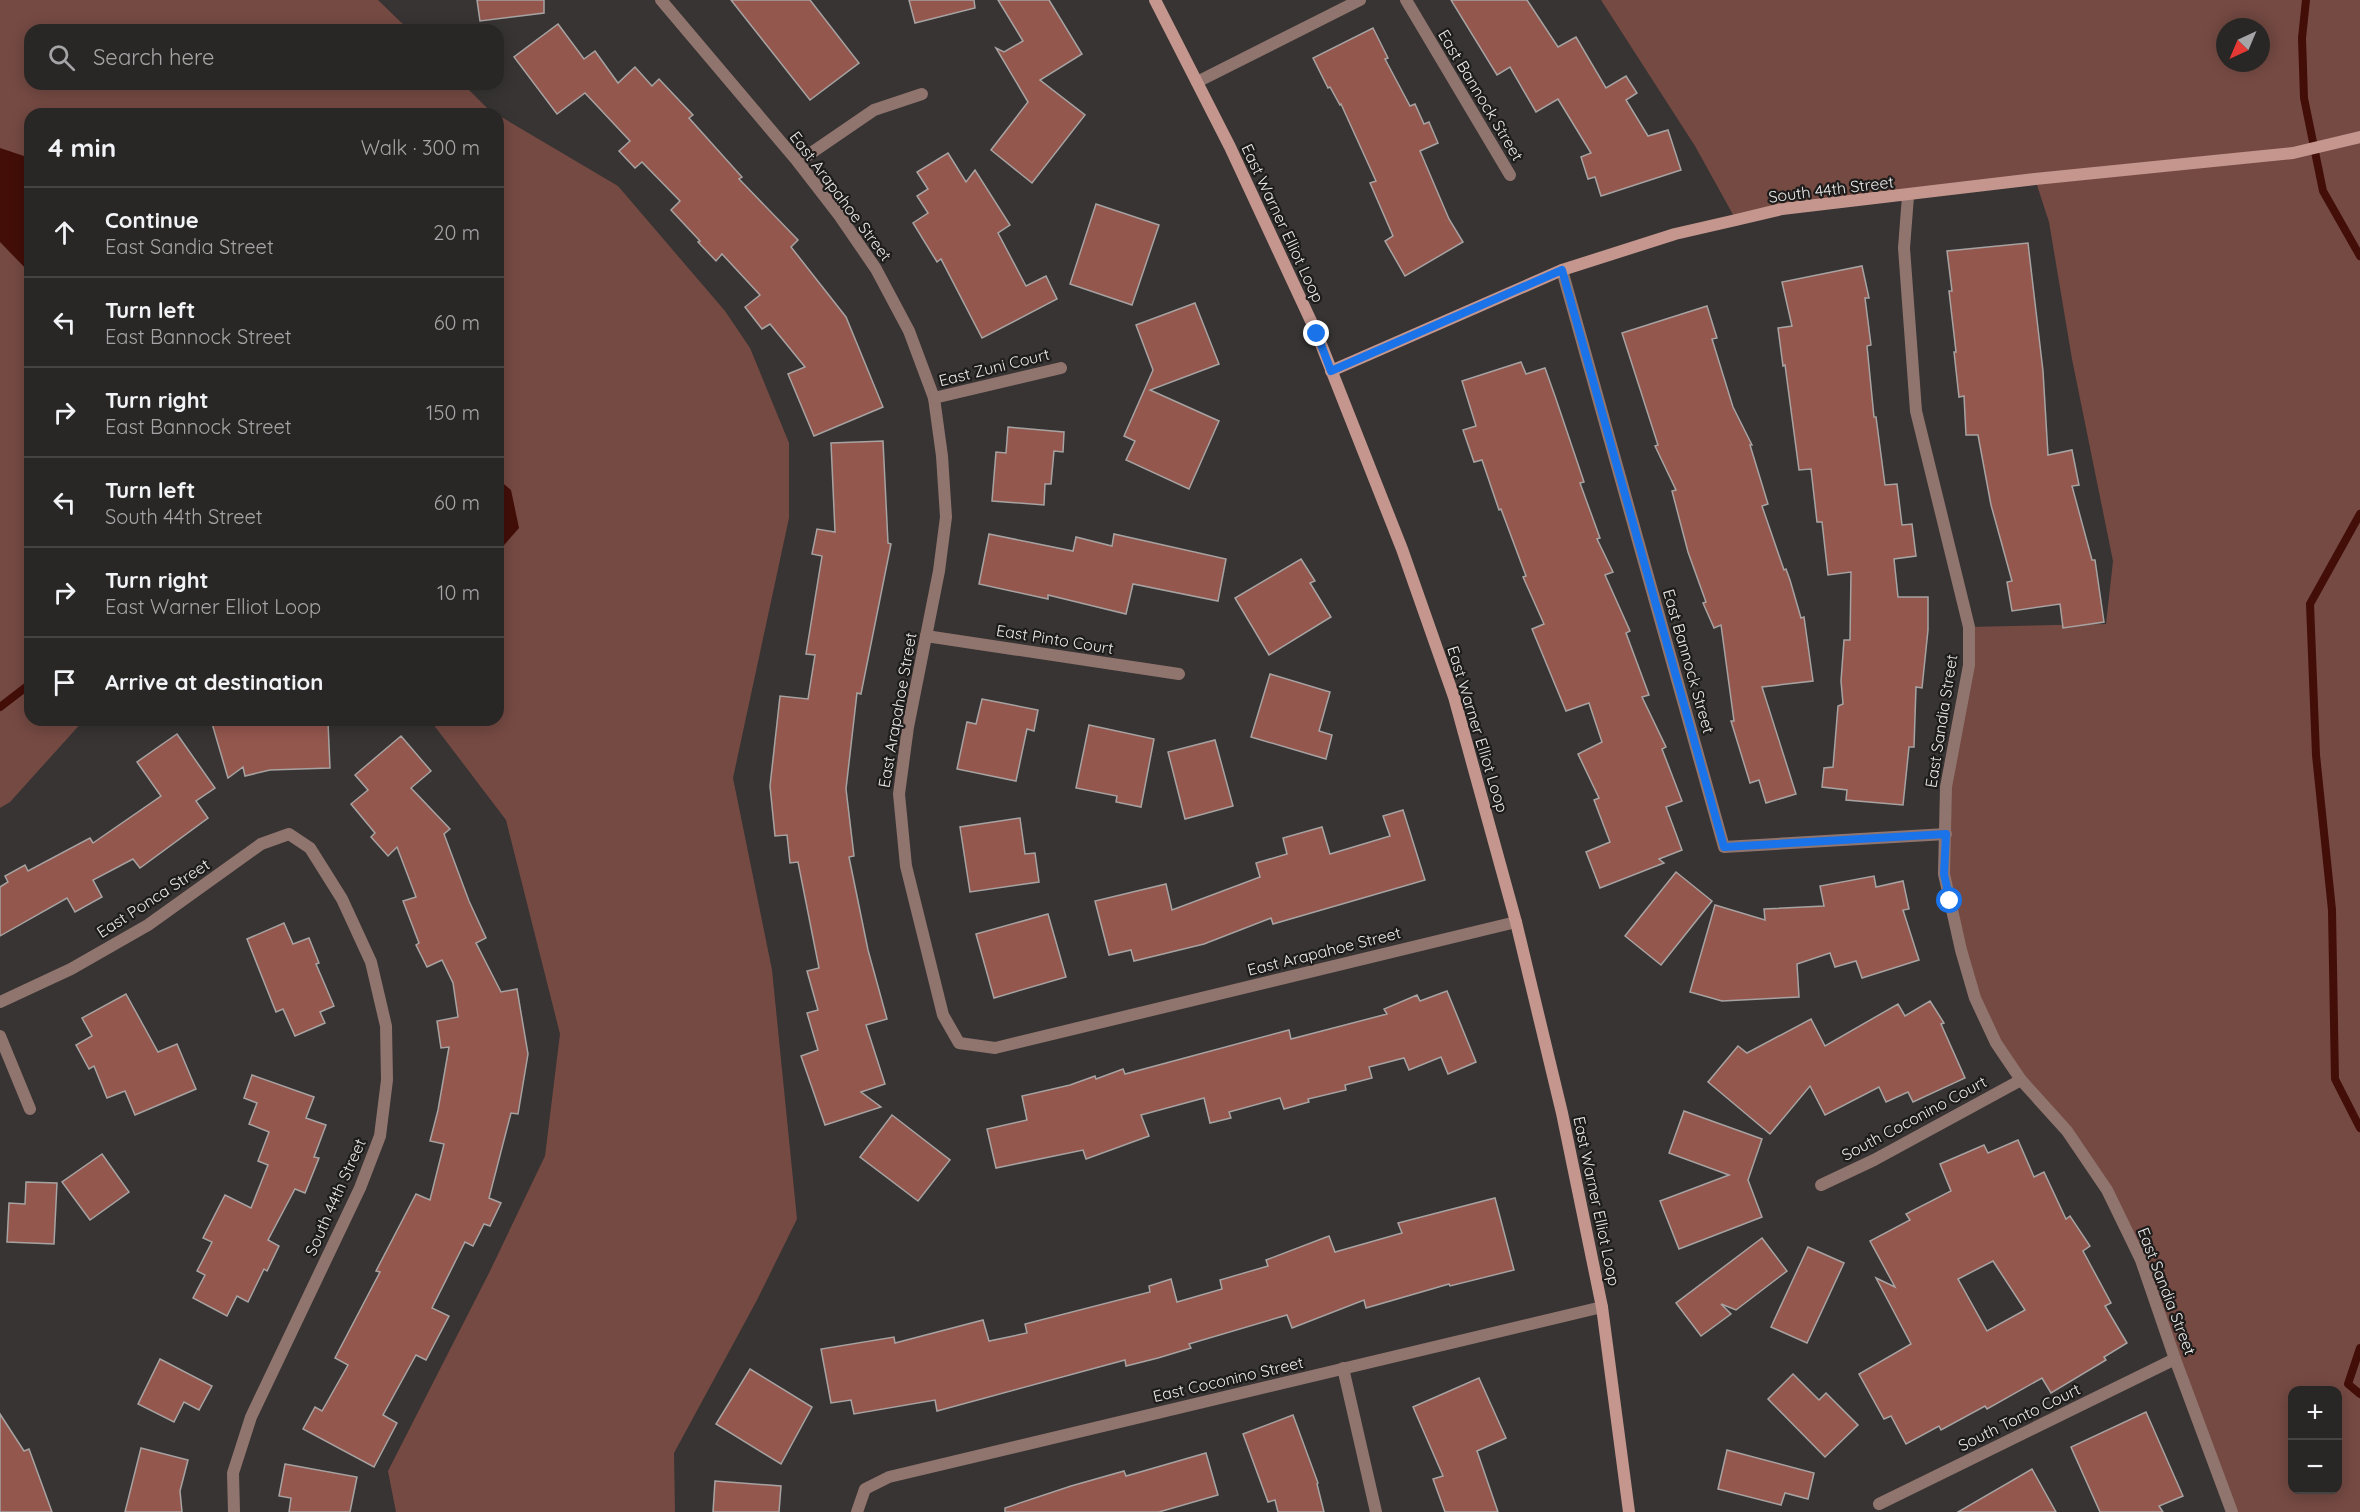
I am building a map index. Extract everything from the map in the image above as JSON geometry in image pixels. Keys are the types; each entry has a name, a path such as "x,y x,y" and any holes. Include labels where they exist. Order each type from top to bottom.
{"main road":[{"name":"East Warner Elliot Loop","path":"1155,0 1234,157 1313,327 1402,549 1454,697 1516,922 1562,1113 1602,1306 1629,1512"},
{"name":"South 44th Street","path":"1331,371 1562,270 1675,234 1782,210 2047,177 2293,153 2360,137"}],"street":[{"name":"East Arapahoe Street","path":"661,0 798,162 839,215 876,269 909,331 934,398 942,456 946,517 939,571 908,727 899,794 906,866 943,1015 959,1043 995,1048 1516,922"},
{"path":"1197,82 1360,0"},
{"name":"East Bannock Street","path":"1406,0 1510,175"},
{"path":"798,162 874,110 922,94"},
{"name":"East Sandia Street","path":"1908,196 1904,248 1916,411 1969,627 1969,665 1946,786 1944,874 1961,950 1974,998 1996,1043 2021,1080 2067,1131 2107,1190 2141,1260 2232,1512"},
{"name":"East Bannock Street","path":"1562,270 1724,847 1946,834"},
{"name":"East Zuni Court","path":"934,398 1061,368"},
{"name":"East Pinto Court","path":"926,636 1179,674"},
{"name":"East Ponca Street","path":"0,1002 71,969 148,925 261,844 290,834"},
{"name":"South 44th Street","path":"234,1512 233,1473 251,1417 360,1188 380,1136 387,1080 386,1026 371,962 342,899 310,848 290,834"},
{"path":"0,1036 30,1109"},
{"name":"South Coconino Court","path":"1821,1185 1874,1160 2021,1080"},
{"name":"East Coconino Street","path":"857,1512 865,1490 889,1477 1602,1306"},
{"name":"South Tonto Court","path":"1879,1504 2175,1359"},
{"path":"1343,1368 1376,1512"}],"shaded area":[{"path":"0,0 378,0 403,24 24,24 24,90 469,90 487,108 24,108 24,726 79,726 10,802 0,808"},
{"path":"1601,0 2360,0 2360,1512 2232,1512 2208,1444 2107,1190 2021,1080 1975,998 1944,874 1946,834 1969,627 2106,624 2113,561 2072,359 2049,222 2035,179 1736,220 1695,146"},
{"path":"504,119 618,186 725,311 750,348 789,443 789,518 733,778 772,970 797,1219 757,1300 674,1453 675,1512 396,1512 388,1471 489,1273 545,1156 560,1034 506,820 435,726 504,726"},
{"path":"0,148 24,156 24,267 0,242"},
{"path":"504,484 511,490 519,528 504,545"}],"building":[{"path":"477,0 544,0 544,13 480,21"},
{"path":"731,0 810,0 859,63 810,100"},
{"path":"909,0 974,0 975,8 915,23"},
{"path":"998,0 1049,0 1082,54 1040,80 1085,115 1032,183 991,150 1028,102 996,48 1004,52 1023,41"},
{"path":"1451,0 1527,0 1558,47 1576,37 1606,88 1626,76 1637,93 1626,100 1648,136 1668,130 1681,170 1601,196 1595,177 1588,179 1581,157 1591,153 1558,99 1536,112 1510,67 1497,75"},
{"path":"558,24 584,59 595,51 618,83 635,67 652,86 659,79 693,115 689,118 742,177 739,179 798,240 791,247 846,317 883,407 814,436 788,374 805,367 770,324 762,329 745,307 760,295 722,254 716,261 698,242 700,241 671,210 680,201 642,162 635,168 619,151 630,141 585,93 557,114 514,57"},
{"path":"1373,28 1388,58 1385,59 1410,106 1415,104 1424,124 1429,122 1438,143 1420,151 1449,219 1463,242 1405,276 1385,241 1393,236 1370,183 1376,181 1341,104 1330,87 1328,88 1313,58"},
{"path":"948,153 966,182 975,170 1010,225 998,233 1026,286 1046,276 1057,299 982,338 941,259 937,262 913,223 928,213 917,196 928,189 917,172"},
{"path":"1096,204 1159,225 1132,305 1070,284"},
{"path":"2028,243 2043,371 2048,455 2072,450 2079,485 2072,486 2092,560 2095,560 2104,622 2063,628 2060,604 2012,611 2007,582 2012,581 1991,505 1978,435 1966,435 1964,396 1959,397 1954,352 1956,352 1949,291 1952,291 1947,251"},
{"path":"1862,266 1869,298 1865,298 1871,345 1867,346 1874,417 1876,417 1885,485 1897,484 1902,525 1912,524 1916,556 1894,559 1898,597 1928,597 1928,630 1922,688 1916,687 1914,747 1909,747 1903,805 1846,800 1847,790 1822,787 1824,768 1833,767 1838,706 1843,704 1841,681 1844,640 1850,640 1851,572 1828,575 1822,522 1817,522 1811,469 1799,470 1778,328 1792,326 1782,282"},
{"path":"1195,303 1219,364 1150,390 1219,421 1189,489 1126,460 1135,441 1124,436 1153,370 1136,325"},
{"path":"1707,306 1717,338 1712,339 1733,407 1752,445 1750,445 1768,504 1762,506 1784,570 1786,569 1790,580 1801,618 1804,617 1813,681 1762,687 1796,794 1766,803 1759,780 1750,783 1731,721 1734,721 1721,625 1714,628 1703,603 1706,602 1688,552 1672,491 1676,490 1655,446 1658,445 1622,333"},
{"path":"1521,362 1526,374 1545,368 1584,482 1580,483 1600,538 1597,539 1613,572 1605,575 1630,631 1626,633 1649,695 1642,697 1666,747 1662,749 1682,801 1666,807 1682,850 1659,859 1664,863 1600,888 1586,852 1610,842 1594,800 1599,798 1578,754 1602,742 1589,703 1566,711 1532,629 1544,624 1523,577 1526,576 1501,509 1499,510 1482,460 1474,462 1463,430 1476,426 1462,381"},
{"path":"1008,427 1064,432 1063,452 1054,451 1051,484 1045,484 1044,505 992,501 996,452 1006,453"},
{"path":"883,441 888,543 891,544 861,694 857,693 846,789 854,856 849,857 868,950 887,1019 866,1025 885,1084 861,1092 881,1107 825,1125 801,1056 818,1050 807,1013 818,1010 807,971 819,968 798,862 790,863 787,835 775,836 770,786 780,696 808,699 815,655 806,654 822,556 812,554 817,529 835,532 831,443"},
{"path":"989,534 1073,551 1076,537 1112,546 1114,534 1226,559 1218,601 1133,584 1126,614 1048,595 1048,599 979,584"},
{"path":"1301,559 1315,581 1310,583 1331,617 1269,655 1235,598"},
{"path":"1270,674 1330,692 1319,731 1332,735 1326,759 1251,737"},
{"path":"982,699 1038,710 1034,731 1027,729 1016,781 957,769 967,722 976,724"},
{"path":"1089,725 1154,739 1141,807 1116,802 1117,796 1076,788"},
{"path":"213,726 328,726 330,768 270,770 245,776 243,767 228,778"},
{"path":"177,734 215,788 196,801 208,818 140,868 133,859 93,880 102,897 75,912 67,898 0,936 0,887 8,882 5,876 25,865 28,871 90,838 93,843 161,796 137,762"},
{"path":"401,736 431,771 411,788 450,829 444,834 469,901 486,938 476,943 501,992 517,989 528,1054 518,1114 511,1113 489,1198 501,1203 490,1226 484,1224 473,1246 465,1242 432,1308 449,1316 426,1360 416,1355 383,1415 397,1423 374,1467 303,1429 315,1407 322,1411 348,1365 335,1358 380,1272 376,1271 416,1194 430,1200 444,1144 430,1141 449,1047 441,1048 437,1021 458,1017 453,983 442,960 427,967 416,945 419,943 403,901 416,897 397,847 388,856 371,837 375,833 351,804 368,790 355,775"},
{"path":"1215,740 1233,806 1185,819 1168,752"},
{"path":"1403,810 1425,880 1273,924 1271,918 1204,944 1134,961 1131,950 1109,955 1095,901 1166,884 1172,910 1260,877 1256,863 1287,854 1283,838 1322,827 1330,854 1390,836 1383,816"},
{"path":"1020,818 1025,854 1035,853 1039,882 970,892 960,827"},
{"path":"1676,872 1712,901 1661,965 1625,936"},
{"path":"1874,876 1876,887 1903,881 1909,909 1903,910 1919,960 1862,978 1856,961 1835,967 1830,953 1797,964 1799,997 1722,1001 1690,992 1715,905 1765,920 1764,909 1824,906 1820,886"},
{"path":"1048,914 1066,977 994,998 976,934"},
{"path":"284,923 293,944 309,938 319,963 316,964 334,1006 320,1012 325,1023 295,1036 283,1009 276,1012 247,939"},
{"path":"1447,991 1476,1062 1448,1074 1441,1057 1409,1070 1404,1058 1369,1067 1372,1078 1345,1085 1346,1090 1308,1099 1309,1102 1284,1109 1280,1098 1229,1112 1231,1118 1210,1123 1204,1098 1141,1115 1149,1136 1086,1159 1083,1150 996,1168 987,1129 1027,1120 1022,1096 1070,1085 1095,1076 1096,1079 1123,1069 1125,1074 1289,1030 1291,1039 1387,1014 1384,1009 1417,995 1420,1001"},
{"path":"126,994 158,1052 177,1044 196,1089 135,1115 125,1091 107,1098 94,1066 89,1069 76,1045 92,1036 82,1018"},
{"path":"1930,1001 1944,1023 1941,1024 1965,1078 1913,1102 1908,1092 1886,1102 1879,1087 1825,1115 1810,1086 1770,1134 1708,1082 1738,1046 1747,1053 1811,1019 1825,1046 1898,1004 1905,1016"},
{"path":"252,1075 314,1097 306,1118 326,1125 314,1157 319,1158 305,1193 295,1189 268,1240 279,1246 267,1271 264,1269 248,1302 237,1296 227,1316 193,1298 205,1275 197,1271 212,1242 203,1238 225,1195 251,1208 268,1165 258,1161 269,1132 249,1124 257,1103 244,1098"},
{"path":"1684,1111 1762,1139 1748,1180 1762,1217 1679,1249 1660,1201 1729,1175 1669,1153"},
{"path":"892,1115 950,1160 918,1201 860,1157"},
{"path":"2018,1140 2034,1177 2044,1172 2066,1219 2070,1216 2090,1246 2083,1251 2111,1303 2105,1306 2127,1343 2104,1357 2106,1360 2051,1393 2042,1378 1987,1409 1985,1406 1941,1430 1939,1426 1906,1444 1891,1416 1884,1419 1859,1374 1911,1344 1876,1278 1895,1287 1870,1241 1910,1220 1906,1214 1951,1191 1940,1164 1984,1145 1988,1153","holes":["1993,1261 2025,1310 1987,1331 1958,1279"]},
{"path":"102,1154 129,1192 90,1220 62,1182"},
{"path":"26,1182 57,1183 54,1244 7,1242 9,1203 25,1204"},
{"path":"1495,1198 1514,1270 1450,1286 1449,1284 1366,1308 1364,1300 1292,1328 1287,1315 1189,1344 1191,1348 1158,1358 1126,1366 1125,1360 937,1411 935,1400 854,1414 851,1400 831,1403 821,1349 894,1337 895,1343 983,1320 989,1341 1027,1333 1025,1324 1150,1292 1149,1286 1171,1279 1177,1302 1222,1289 1220,1280 1268,1266 1266,1260 1329,1236 1335,1252 1402,1233 1398,1223"},
{"path":"1762,1238 1787,1271 1736,1310 1721,1304 1731,1314 1701,1336 1676,1303"},
{"path":"1808,1247 1844,1263 1807,1343 1771,1327"},
{"path":"160,1359 212,1386 199,1410 184,1402 174,1422 138,1404"},
{"path":"750,1369 812,1407 781,1464 716,1424"},
{"path":"1793,1374 1819,1400 1826,1393 1858,1425 1825,1457 1768,1399"},
{"path":"1479,1378 1506,1438 1477,1451 1498,1512 1445,1512 1433,1479 1443,1476 1413,1407"},
{"path":"2146,1412 2183,1496 2159,1506 2163,1512 2100,1512 2071,1447"},
{"path":"0,1414 24,1451 29,1449 52,1512 0,1512"},
{"path":"1293,1415 1318,1483 1324,1512 1278,1512 1275,1500 1268,1502 1243,1434"},
{"path":"141,1448 188,1460 180,1491 182,1512 125,1512"},
{"path":"1727,1450 1814,1473 1808,1499 1785,1493 1781,1505 1718,1489"},
{"path":"1206,1453 1218,1495 1159,1512 1005,1512 1005,1508 1071,1486 1124,1471 1126,1476"},
{"path":"285,1464 357,1477 350,1512 289,1512 291,1498 279,1496"},
{"path":"2032,1469 2056,1512 1958,1512"},
{"path":"715,1481 781,1486 779,1512 713,1512"}],"waterway":[{"path":"2306,0 2302,38 2304,98 2323,191 2360,256"},
{"path":"2360,514 2310,604 2316,755 2332,910 2335,1079 2360,1128"},
{"path":"0,707 24,689"},
{"path":"2360,1348 2348,1384 2360,1394"}],"route":[{"path":"1317,334 1331,371 1562,270 1724,847 1946,834 1944,874 1950,901"}]}
